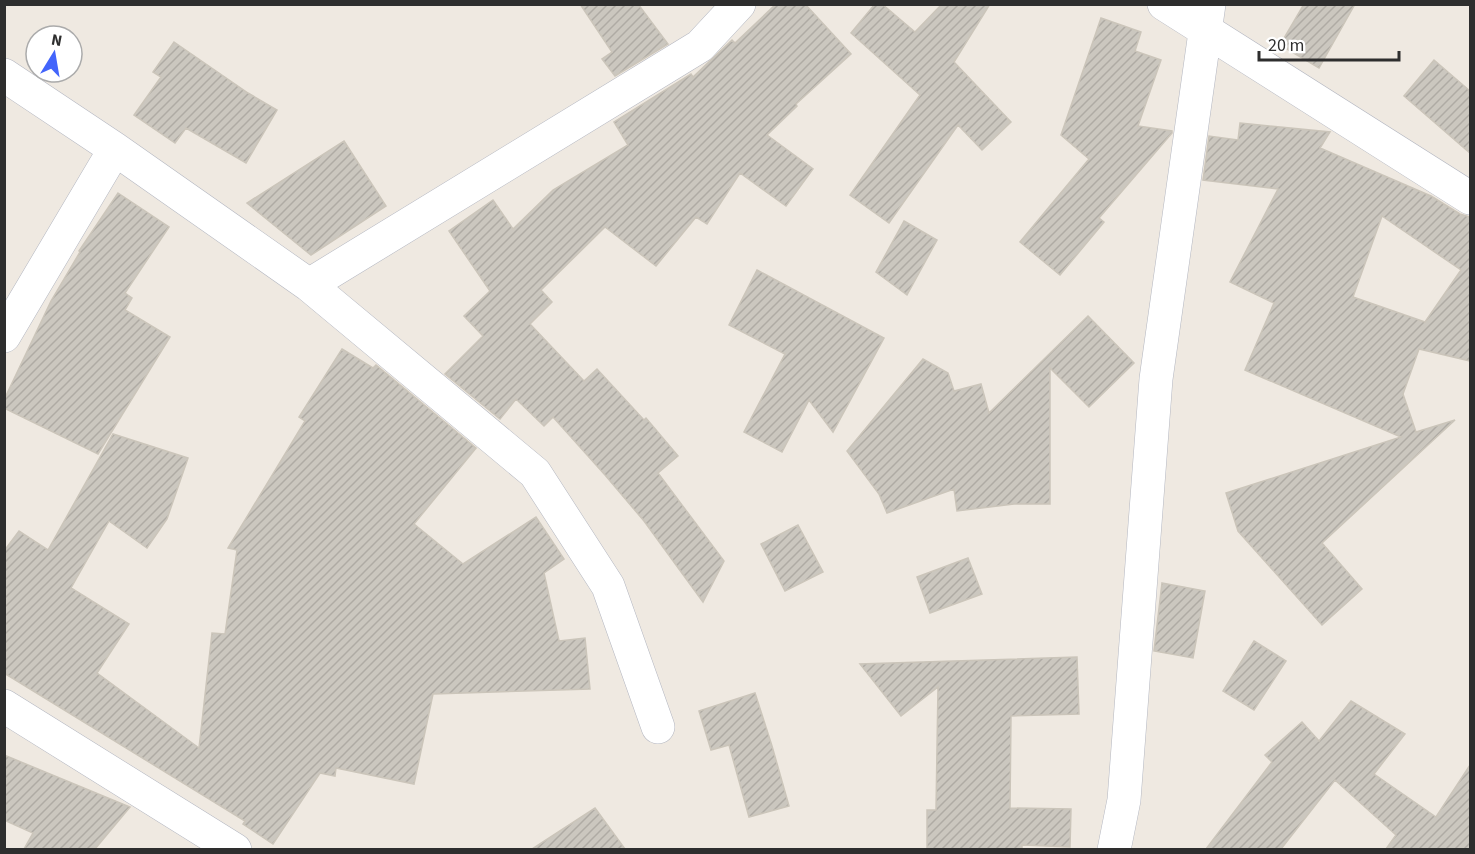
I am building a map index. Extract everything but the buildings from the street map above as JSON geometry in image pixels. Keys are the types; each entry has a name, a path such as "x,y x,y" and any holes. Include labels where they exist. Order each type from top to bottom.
{"street":[{"path":"309,285 700,46 739,4"},
{"path":"1164,4 1207,18 1470,198"},
{"path":"1114,849 1124,800 1156,379 1207,18"},
{"path":"4,75 115,149 309,285 535,472 608,586 658,727"},
{"path":"4,336 115,149"},
{"path":"4,706 193,839 235,849"}]}
